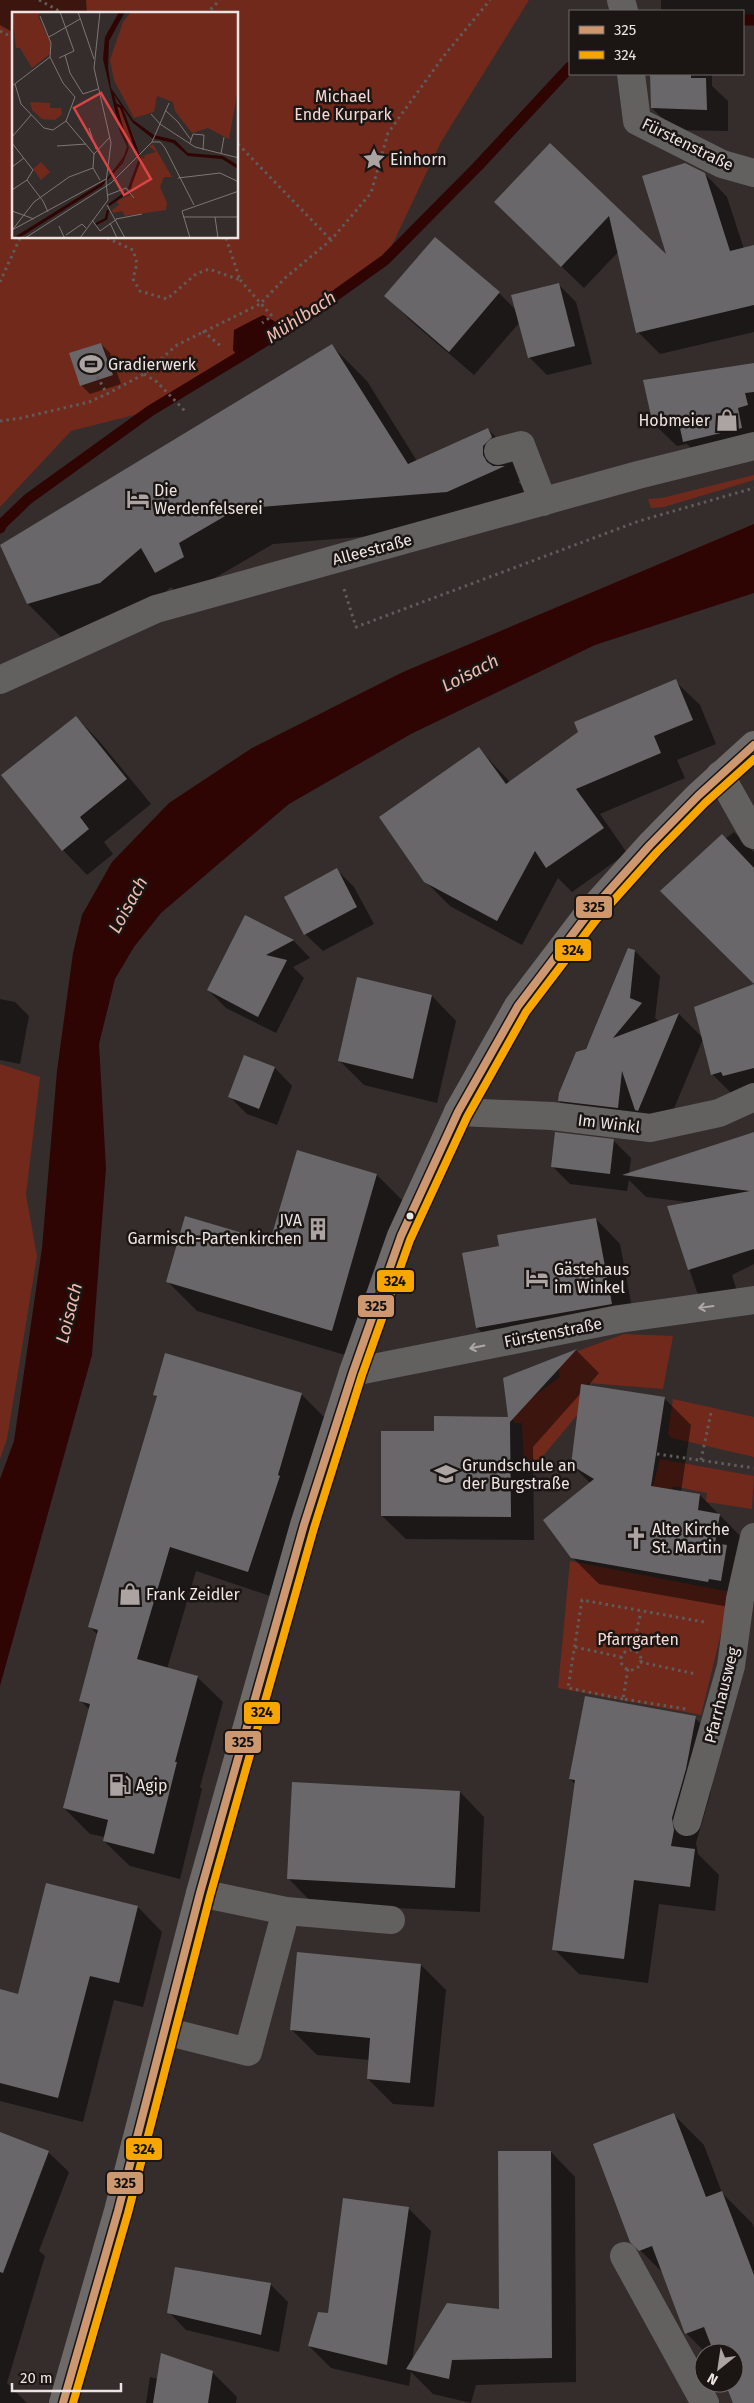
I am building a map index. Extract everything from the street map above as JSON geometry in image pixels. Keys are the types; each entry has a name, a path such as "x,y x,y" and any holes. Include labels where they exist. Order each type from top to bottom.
{"main road":[{"path":"63,2403 118,2211 200,1893 304,1525 353,1372 401,1236 458,1112 518,1006 588,914 650,845 720,775 754,745"}],"street":[{"name":"Fürstenstraße","path":"631,75 637,121 722,164 754,173"},
{"path":"498,452 521,445 544,502"},
{"name":"Alleestraße","path":"1,682 156,609 638,475 754,446"},
{"path":"720,775 754,836"},
{"name":"Im Winkl","path":"458,1112 552,1116 650,1128 719,1114 754,1097"},
{"name":"Fürstenstraße","path":"353,1372 619,1319 754,1300"},
{"name":"Pfarrhausweg","path":"687,1822 731,1666 740,1598 754,1537"},
{"path":"200,1893 286,1911 391,1920"},
{"path":"165,2032 248,2052 286,1911"},
{"path":"624,2256 705,2403"}],"path":[{"path":"39,0 61,12"},
{"path":"208,12 220,0"},
{"path":"0,420 21,418 89,402 107,394 144,374 177,345 260,304 285,278 331,240 372,193 388,133 443,57 490,0"},
{"path":"0,30 12,37"},
{"path":"239,145 331,240"},
{"path":"0,282 20,239"},
{"path":"109,239 133,250 137,263 133,279 140,290 167,299 196,274 209,269 240,280"},
{"path":"226,239 240,280 272,316 262,323"},
{"path":"203,331 222,347"},
{"path":"94,371 107,394"},
{"path":"144,374 157,382 185,410"},
{"path":"334,560 356,627 639,521 754,488"},
{"path":"702,1460 711,1413"},
{"path":"656,1454 754,1468"},
{"path":"690,1710 568,1688 582,1600 709,1623"},
{"path":"632,1650 641,1612"},
{"path":"575,1647 621,1657"},
{"path":"632,1650 640,1655 640,1662 637,1667 628,1669 623,1665 621,1657 625,1651 632,1650"},
{"path":"640,1662 698,1674"},
{"path":"623,1699 628,1669"}],"green space":[{"name":"Michael Ende Kurpark","path":"0,0 529,0 441,142 385,260 305,317 150,411 71,431 0,507"},
{"path":"754,475 754,480 664,507 651,508 648,499 662,498"},
{"path":"0,1064 40,1077 26,1195 37,1256 7,1439 0,1459"},
{"path":"624,1334 673,1336 663,1389 588,1383 582,1409 538,1462 524,1466 522,1423 515,1423 511,1417 519,1412 534,1396 560,1377 556,1359"},
{"path":"673,1399 754,1417 754,1457 672,1438 668,1434"},
{"path":"660,1459 754,1476 752,1509 706,1502 707,1493 673,1486 669,1501 650,1498"},
{"name":"Pfarrgarten","path":"570,1561 731,1592 701,1715 558,1688"}],"water":[{"path":"263,315 276,322 305,317 239,358 233,350 234,330"},
{"name":"Loisach","path":"754,524 754,593 595,645 411,734 289,804 161,913 134,947 115,979 99,1044 106,1168 92,1355 0,1686 0,1479 14,1441 42,1248 57,1071 73,953 82,915 112,862 169,803 252,748 403,672"}],"building":[{"path":"650,75 691,75 691,78 706,78 707,110 651,108"},
{"path":"550,143 666,254 642,176 685,163 705,173 730,251 754,245 754,305 636,333 609,216 561,267 494,202"},
{"path":"435,237 500,292 449,352 384,296"},
{"path":"559,283 575,346 528,358 511,295"},
{"name":"Gradierwerk","path":"101,343 113,375 80,386 69,353"},
{"path":"332,344 408,464 488,428 492,437 483,446 483,455 487,462 493,466 505,466 447,492 237,509 179,543 184,557 155,573 141,548 100,583 27,604 0,545"},
{"path":"754,363 754,392 745,393 748,405 738,408 742,428 683,442 678,419 653,425 643,380"},
{"path":"676,679 693,720 654,736 661,753 576,789 604,828 546,868 535,851 497,921 424,882 379,817 479,747 506,784 578,732 574,722"},
{"path":"76,716 127,779 80,817 89,829 62,851 1,775"},
{"path":"722,834 754,868 754,984 660,891"},
{"path":"337,868 357,907 304,935 284,897"},
{"path":"245,915 294,940 266,955 287,960 258,1017 207,990"},
{"path":"628,948 635,950 630,998 642,1003 613,1038 679,1013 638,1111 635,1110 622,1071 618,1108 558,1101 559,1093 576,1052 586,1049"},
{"path":"357,977 432,995 413,1079 338,1061"},
{"path":"754,984 754,1068 723,1076 721,1072 711,1075 694,1007"},
{"path":"244,1055 275,1067 259,1109 228,1097"},
{"path":"555,1132 614,1139 610,1174 551,1167"},
{"path":"754,1132 754,1249 688,1270 667,1206 750,1191 622,1175"},
{"name":"JVA Garmisch-Partenkirchen","path":"297,1150 377,1174 332,1331 166,1282 185,1216 270,1241"},
{"name":"Gästehaus im Winkel","path":"596,1218 612,1304 476,1328 462,1253 499,1246 497,1235"},
{"name":"Grundschule an der Burgstraße","path":"577,1349 510,1422 511,1517 381,1516 381,1431 434,1431 434,1416 508,1417 503,1378"},
{"path":"165,1353 302,1393 278,1475 280,1476 248,1572 170,1547 137,1659 198,1676 175,1762 177,1762 154,1854 103,1841 108,1820 63,1808 90,1704 79,1701 98,1630 88,1627 157,1396 153,1395"},
{"path":"581,1384 665,1397 651,1486 700,1494 698,1510 720,1514 715,1543 727,1545 721,1581 709,1579 708,1582 571,1558 543,1520 594,1479 571,1465"},
{"path":"585,1696 696,1716 686,1769 672,1818 674,1830 671,1846 695,1849 690,1887 634,1880 624,1959 552,1950 575,1780 569,1779"},
{"path":"292,1782 460,1791 455,1888 287,1879"},
{"path":"46,1883 138,1906 119,1983 90,1976 58,2098 0,2083 0,1989 18,1994"},
{"path":"297,1952 421,1964 410,2083 367,2079 370,2038 290,2030"},
{"path":"674,2113 706,2197 722,2191 754,2275 754,2403 733,2403 729,2393 744,2393 744,2343 710,2343 704,2327 685,2334 652,2246 639,2251 630,2242 593,2144"},
{"path":"0,2132 49,2151 3,2273 0,2272"},
{"path":"498,2151 551,2151 552,2358 452,2360 449,2379 406,2369 447,2303 499,2309"},
{"path":"343,2198 409,2207 387,2365 308,2346 318,2312 328,2313"},
{"path":"175,2267 271,2283 261,2335 167,2313"},
{"path":"161,2353 213,2371 208,2403 153,2403"}],"waterway":[{"name":"Mühlbach","path":"744,20 754,20"},
{"name":"Mühlbach","path":"0,528 28,499 150,411 305,317 385,260 478,166 569,68"}],"transit line":[{"name":"325","path":"63,2403 118,2211 200,1893 304,1525 353,1372 401,1236 458,1112 518,1006 588,914 650,845 698,796 754,745"},
{"name":"324","path":"73,2403 128,2213 210,1896 314,1528 362,1375 410,1240 467,1117 526,1012 596,920 657,852 705,803 754,759"}],"place":[{"name":"Einhorn","path":"374,159"},
{"name":"Gradierwerk","path":"91,364"},
{"name":"Hobmeier","path":"727,420"},
{"name":"Die Werdenfelserei","path":"138,499"},
{"name":"JVA Garmisch-Partenkirchen","path":"318,1229"},
{"name":"Gästehaus im Winkel","path":"537,1278"},
{"name":"Grundschule an der Burgstraße","path":"446,1474"},
{"name":"Alte Kirche St. Martin","path":"636,1538"},
{"name":"Frank Zeidler","path":"130,1594"},
{"name":"Agip","path":"120,1785"}]}
